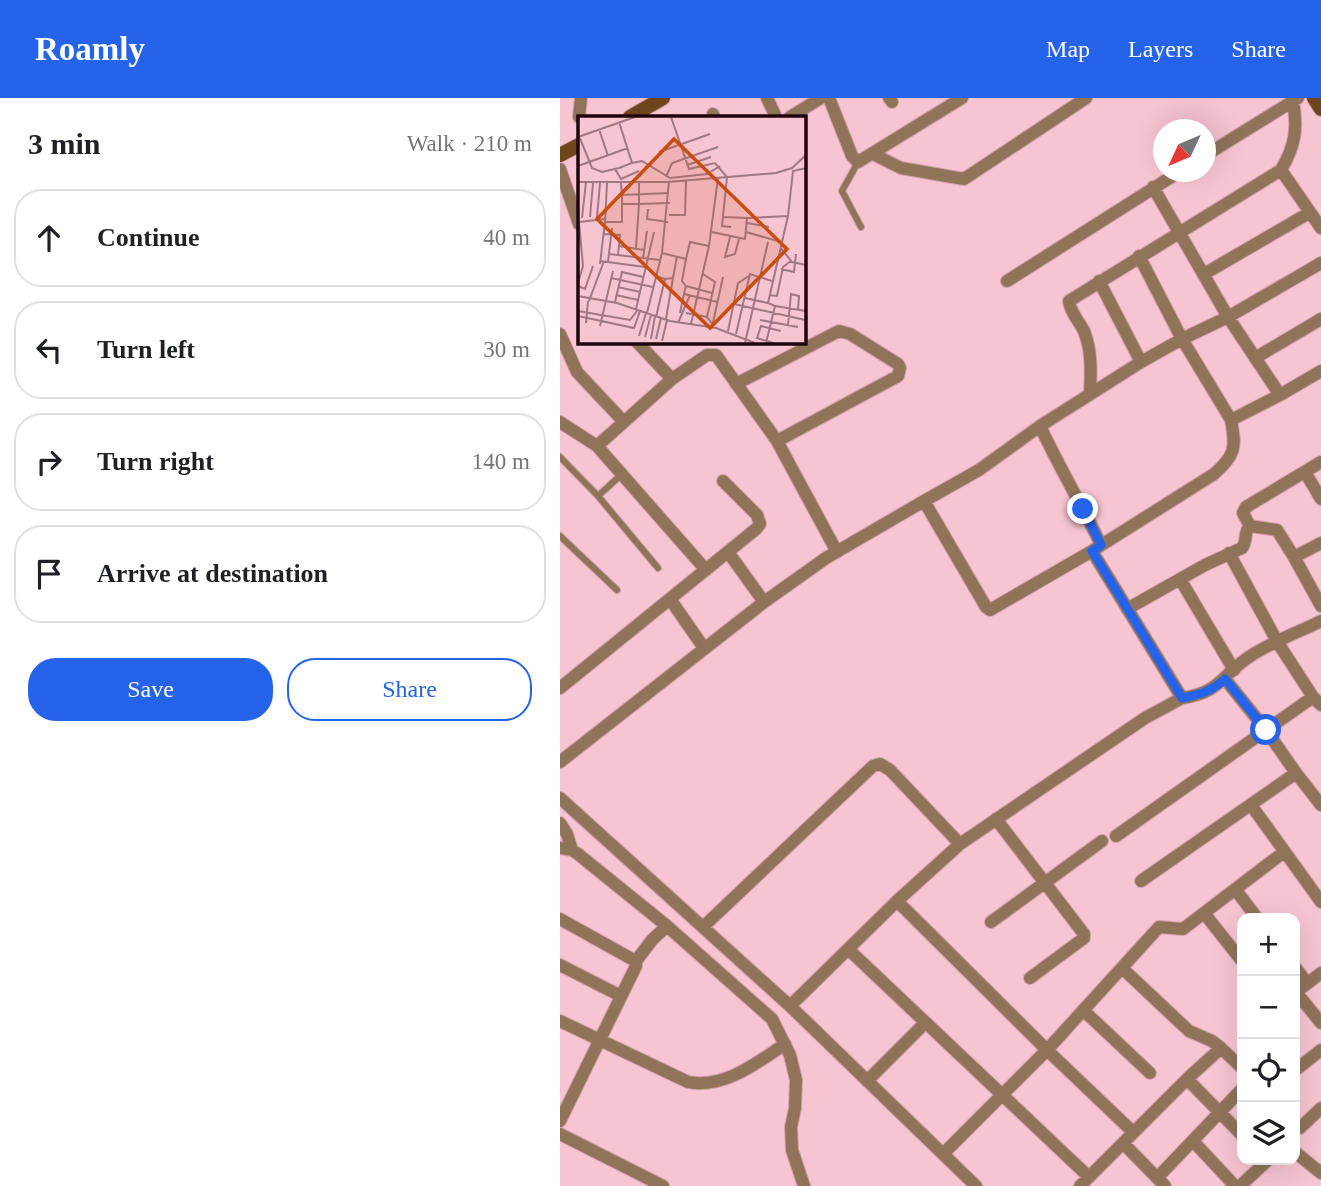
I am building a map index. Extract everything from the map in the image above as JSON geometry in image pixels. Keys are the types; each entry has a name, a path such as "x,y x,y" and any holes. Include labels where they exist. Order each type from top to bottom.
{"street":[{"path":"579,116 581,98"},
{"path":"632,116 663,98"},
{"path":"767,98 776,116"},
{"path":"791,116 821,98"},
{"path":"830,98 852,156 858,162 962,98"},
{"path":"873,154 901,168 964,179 1086,98"},
{"path":"1314,98 1321,109"},
{"path":"1216,149 1296,100"},
{"path":"1090,393 1091,366 1088,346 1084,332 1069,304 1072,297 1281,170 1294,146 1296,100"},
{"path":"560,155 576,146"},
{"path":"560,169 578,221"},
{"path":"1281,170 1321,228"},
{"path":"1007,281 1162,182"},
{"path":"1153,187 1228,317 1280,396"},
{"path":"1204,274 1309,213"},
{"path":"923,501 990,610 1097,548 1227,463 1235,440 1231,420 1182,339 1139,256"},
{"path":"560,762 764,602 828,558 979,470 1040,426 1141,362 1228,317 1321,263"},
{"path":"1099,281 1141,362"},
{"path":"1255,358 1321,319"},
{"path":"736,384 839,331 850,334 898,364 898,376 776,441"},
{"path":"560,334 577,372 624,422"},
{"path":"638,343 672,379"},
{"path":"597,446 672,379 707,355 716,355 776,441 828,558"},
{"path":"1231,420 1280,396 1321,371"},
{"path":"560,422 597,446 706,570"},
{"path":"1040,426 1062,472 1076,493 1097,548 1127,609 1182,698"},
{"path":"1250,526 1243,513 1245,508 1321,462"},
{"path":"1305,472 1321,499"},
{"path":"560,688 757,529 760,521 757,515 723,481"},
{"path":"1127,609 1244,547 1246,530 1250,526"},
{"path":"1250,526 1277,530 1321,606"},
{"path":"1294,557 1321,542"},
{"path":"728,552 764,602"},
{"path":"1116,836 1266,730 1317,701 1278,643 1229,553"},
{"path":"1180,579 1230,674 1296,774 1321,805"},
{"path":"670,599 704,648"},
{"path":"772,1019 960,844 1145,718 1182,698 1199,695 1217,686 1246,659 1321,621"},
{"path":"704,926 873,766 880,764 890,770 960,844"},
{"path":"1141,881 1296,774"},
{"path":"560,799 788,1004 976,1186"},
{"path":"1251,805 1321,902"},
{"path":"996,819 1084,936 1030,978"},
{"path":"560,823 567,834 566,849 667,926 772,1019 785,1044 796,1080 791,1127 792,1150 804,1186"},
{"path":"992,922 1102,841"},
{"path":"943,1154 1047,1050 1159,927 1183,929 1283,852"},
{"path":"1235,889 1253,913"},
{"path":"897,901 1133,1132"},
{"path":"1204,913 1237,955"},
{"path":"560,919 636,961"},
{"path":"560,1121 636,966 636,961 667,926"},
{"path":"848,950 1001,1095 1085,1181 1221,1048"},
{"path":"560,965 621,996"},
{"path":"1122,968 1191,1032 1212,1041 1237,1063"},
{"path":"1300,989 1321,973"},
{"path":"1300,974 1307,984"},
{"path":"1300,999 1321,1023"},
{"path":"1083,1010 1150,1073"},
{"path":"560,1021 697,1084 736,1075 785,1044"},
{"path":"867,1081 925,1023"},
{"path":"1300,1066 1321,1050"},
{"path":"1187,1079 1237,1130"},
{"path":"1122,1143 1161,1182 1192,1141 1237,1095"},
{"path":"1300,1126 1321,1108"},
{"path":"560,1134 663,1186"},
{"path":"1192,1141 1238,1186 1261,1165"},
{"path":"1300,1156 1321,1174"}],"lane":[{"path":"858,162 842,191 862,227"},
{"path":"560,457 598,496 658,568"},
{"path":"598,496 622,474"},
{"path":"560,536 617,590"}],"route":[{"path":"1083,509 1101,545 1092,551 1182,698 1199,695 1225,679 1266,730"}]}
